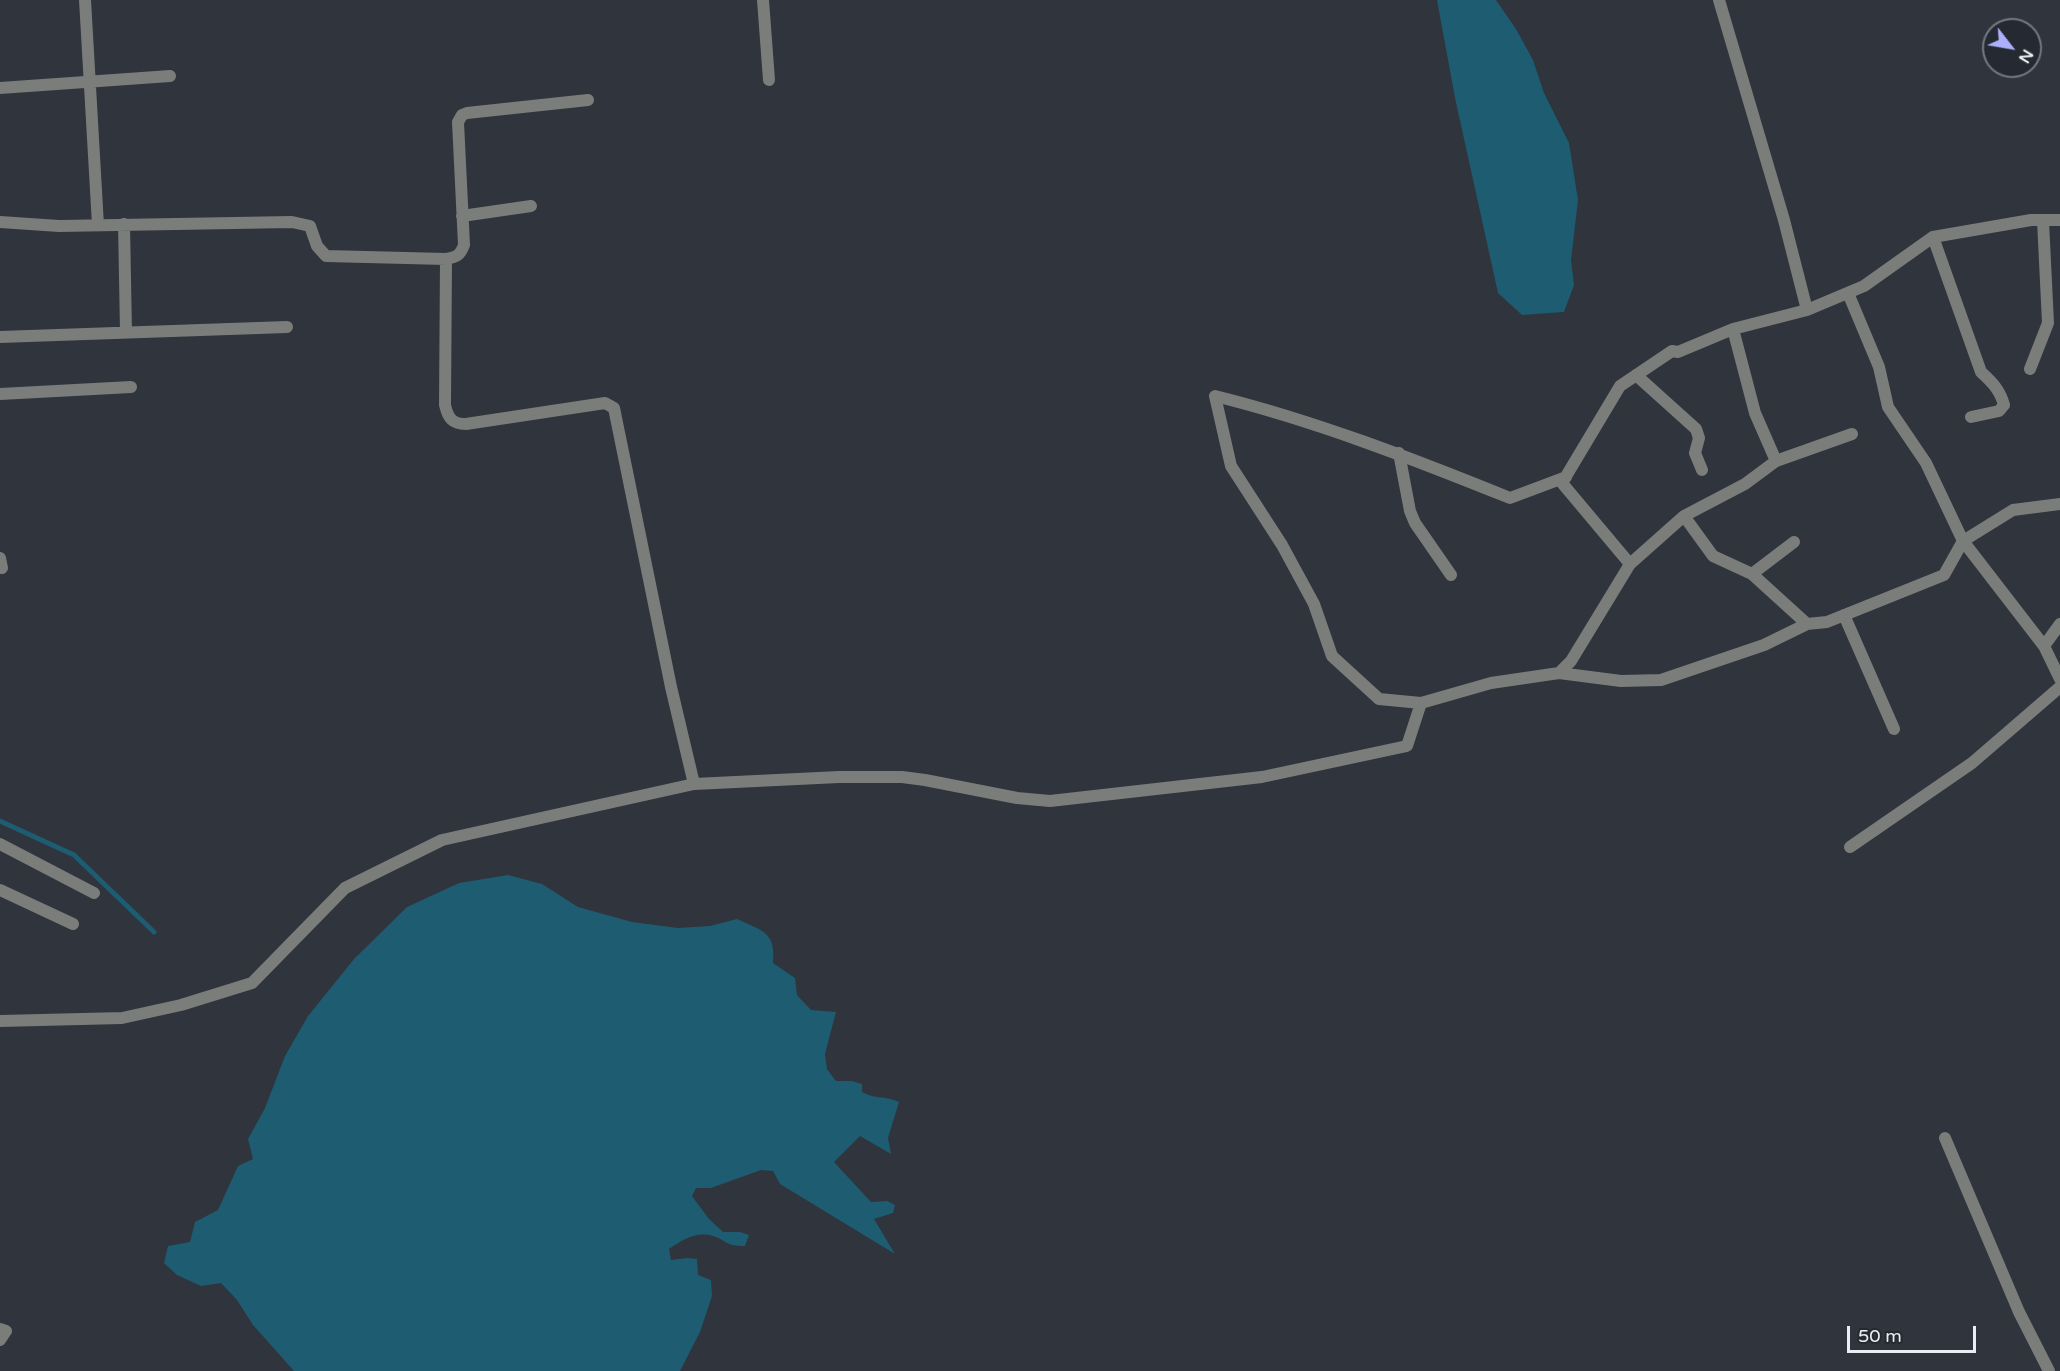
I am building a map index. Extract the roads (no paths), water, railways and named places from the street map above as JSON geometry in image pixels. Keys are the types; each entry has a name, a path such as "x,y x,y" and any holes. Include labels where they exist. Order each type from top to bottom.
{"street":[{"path":"85,0 98,225"},
{"path":"763,0 769,80"},
{"path":"1719,0 1784,220 1807,310"},
{"path":"0,88 170,76"},
{"path":"0,222 59,226 292,222 310,226 317,246 326,256 446,259 457,257 464,246 458,122 462,116 467,113 588,100"},
{"path":"462,216 531,206"},
{"path":"1630,564 1562,483 1620,386 1672,351 1678,352 1733,329 1807,310 1864,286 1933,237 2031,220 2060,220"},
{"path":"2030,369 2048,323 2043,221"},
{"path":"124,224 126,332"},
{"path":"1933,237 1981,372 1996,384 2004,402 2001,410 1971,417"},
{"path":"446,259 445,405 449,418 453,422 466,424 605,403 614,408 671,687 694,784"},
{"path":"1848,293 1879,367 1888,407 1926,463 1963,541 2044,646 2060,679"},
{"path":"0,337 287,327"},
{"path":"1733,329 1755,413 1776,461"},
{"path":"1636,375 1696,429 1699,438 1695,453 1702,470"},
{"path":"0,394 131,387"},
{"path":"1566,477 1509,498 1399,453 1254,405 1215,396 1231,466 1282,545 1314,604 1332,656 1379,699 1421,704 1491,683 1559,673 1621,681 1661,680 1764,645 1807,624 1827,622 1944,575 1963,541 2013,510 2060,504"},
{"path":"1559,673 1571,661 1630,564 1684,516 1745,484 1776,461 1852,434"},
{"path":"1399,453 1410,512 1415,523 1451,575"},
{"path":"1684,516 1713,556 1752,574 1807,624"},
{"path":"1752,574 1794,542"},
{"path":"1844,615 1894,729"},
{"path":"2044,646 2060,624"},
{"path":"1850,847 1972,763 2060,687"},
{"path":"0,1021 122,1018 181,1005 252,983 345,888 442,840 694,784 839,777 902,777 1017,798 1050,801 1262,777 1407,746 1421,704"},
{"path":"0,844 94,893"},
{"path":"0,890 73,924"},
{"path":"1945,1138 2019,1312 2049,1371"},
{"path":"0,1329 6,1331 0,1340"}],"water":[{"path":"1437,0 1496,0 1516,29 1533,60 1544,93 1569,143 1578,200 1571,260 1574,285 1564,312 1522,315 1498,293 1455,98"},
{"path":"508,875 542,884 578,907 632,922 678,928 710,926 737,919 766,933 772,944 773,963 795,978 797,995 811,1010 836,1012 825,1054 827,1069 836,1081 852,1081 862,1084 862,1092 899,1102 888,1138 891,1154 860,1136 834,1162 871,1202 887,1201 895,1205 893,1213 874,1219 895,1254 780,1184 773,1171 761,1170 711,1188 696,1188 692,1196 709,1219 723,1232 740,1232 749,1235 745,1246 727,1243 713,1236 701,1235 684,1240 669,1249 671,1260 697,1259 698,1275 711,1280 712,1296 700,1332 680,1371 294,1371 253,1325 237,1300 221,1283 201,1286 177,1275 164,1263 168,1246 190,1242 195,1222 218,1210 238,1166 253,1159 248,1139 265,1108 285,1056 308,1016 354,959 407,907 459,883"}],"waterway":[{"path":"0,821 74,855 154,932"}]}
